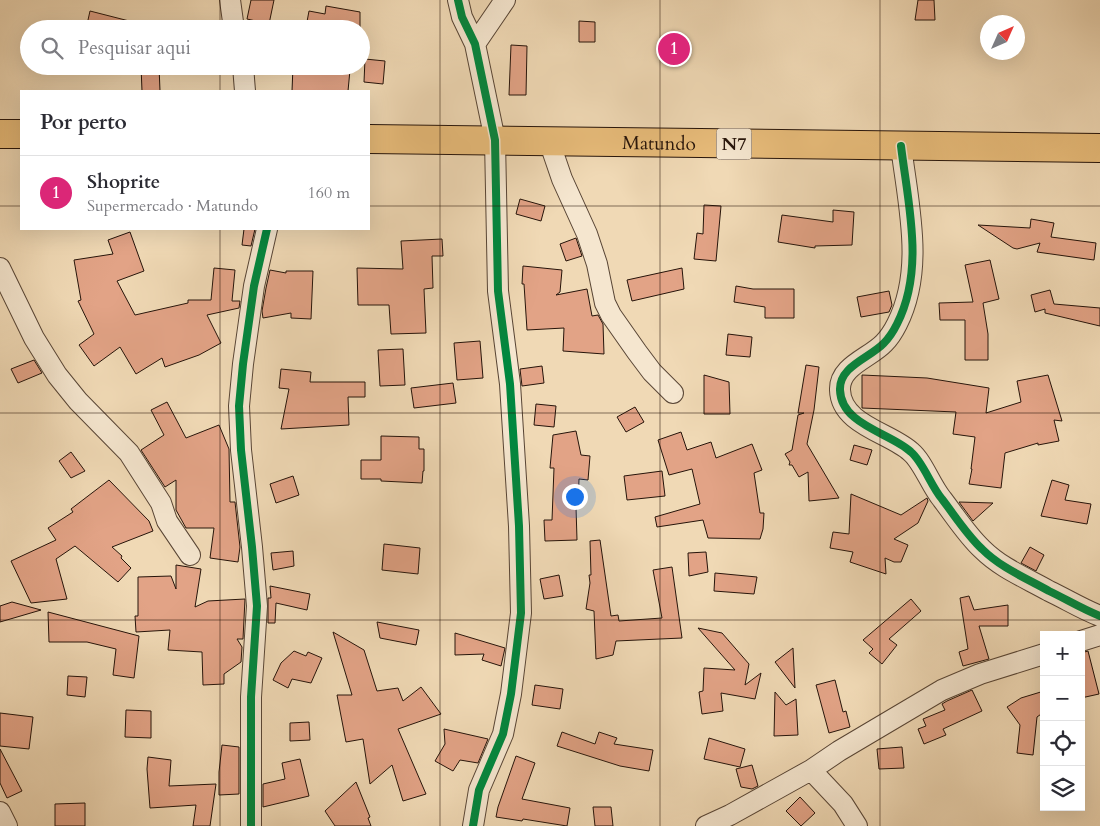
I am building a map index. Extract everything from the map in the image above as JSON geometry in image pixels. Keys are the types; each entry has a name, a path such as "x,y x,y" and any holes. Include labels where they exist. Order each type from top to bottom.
{"main road":[{"path":"0,134 20,134"},
{"name":"Matundo","path":"370,139 1100,148"}],"street":[{"path":"230,0 233,20"},
{"path":"458,0 462,17 474,44 495,140 498,291 510,384 519,526 522,613 511,694 503,734 479,790 473,826"},
{"path":"474,44 505,0"},
{"path":"244,75 245,90"},
{"path":"549,141 562,179 587,234 597,264 605,303 647,366 673,393"},
{"path":"901,146 914,257 906,302 897,324 884,342 846,372 840,391 845,406 853,417 911,451 940,497 982,550 1014,574 1049,590 1084,610 1100,616"},
{"path":"251,826 251,698 257,606 241,450 239,406 254,286 267,230"},
{"path":"0,268 34,338 57,375 78,401 129,454 161,503 167,521 190,555"},
{"path":"1085,640 1100,635"},
{"path":"706,826 730,815 811,770 839,751 942,690 980,674 1040,655"},
{"path":"811,770 843,804 857,826"},
{"path":"0,812 7,826"}],"building":[{"path":"251,0 274,0 270,20 247,19"},
{"path":"918,0 934,0 935,20 915,20"},
{"path":"326,6 360,12 360,20 307,20 309,11 325,14"},
{"path":"90,11 125,20 88,20"},
{"path":"579,21 595,22 595,42 579,42"},
{"path":"511,45 527,46 526,95 509,95"},
{"path":"370,60 385,61 383,84 364,82 364,75 370,75"},
{"path":"141,75 159,75 160,90 142,90"},
{"path":"293,75 350,75 348,90 292,90"},
{"path":"520,199 545,206 541,221 516,214"},
{"path":"704,205 721,206 716,261 694,259 697,233 703,234"},
{"path":"833,210 854,212 852,245 815,246 815,248 778,242 782,215 833,222"},
{"path":"1031,219 1054,223 1051,237 1096,243 1094,260 1037,252 1040,243 1017,249 1013,248 978,225 1030,228"},
{"path":"244,230 255,230 251,246 242,245"},
{"path":"130,232 144,271 117,281 135,315 188,303 188,300 211,300 214,268 235,270 232,301 240,301 239,308 207,315 221,343 199,355 165,367 162,358 136,374 120,347 94,366 79,345 94,334 78,301 81,300 74,260 113,254 108,240"},
{"path":"576,238 582,256 566,261 560,244"},
{"path":"442,239 443,256 432,256 433,288 424,289 426,333 391,334 389,305 358,305 357,268 403,269 401,241"},
{"path":"990,260 999,299 983,303 988,334 988,360 965,360 965,320 940,320 939,303 973,302 965,265"},
{"path":"523,266 562,270 560,292 556,295 587,289 592,316 598,315 603,324 604,354 563,351 564,328 527,330 524,284 522,284"},
{"path":"682,268 684,289 632,301 627,280"},
{"path":"270,270 286,273 286,271 313,271 311,319 291,318 291,313 263,318 262,311"},
{"path":"736,286 753,289 794,289 794,318 765,318 765,307 734,302"},
{"path":"1050,290 1054,304 1100,308 1100,326 1045,313 1045,309 1035,312 1031,295"},
{"path":"889,291 892,305 889,312 861,317 857,297"},
{"path":"728,334 752,337 750,357 726,355"},
{"path":"480,341 483,378 457,380 454,343"},
{"path":"403,349 405,385 380,386 378,350"},
{"path":"34,360 42,373 18,383 11,369"},
{"path":"806,365 819,367 814,410 807,444 839,498 809,501 808,472 799,477 792,465 789,465 790,462 785,454 792,450 798,415 804,413 798,413"},
{"path":"542,366 544,383 522,386 520,369"},
{"path":"281,369 311,372 310,382 365,382 365,397 348,397 349,425 281,429 289,389 279,388"},
{"path":"704,375 729,382 730,414 704,414"},
{"path":"862,375 927,378 989,388 986,413 1021,402 1017,381 1048,375 1062,421 1054,420 1059,441 1038,445 1038,443 1005,453 1001,488 969,484 975,437 953,434 956,412 862,408"},
{"path":"453,383 456,403 414,408 411,388"},
{"path":"167,402 186,438 219,425 229,449 230,502 235,502 240,547 238,562 210,558 214,528 186,528 176,510 176,480 165,487 141,450 164,435 151,410"},
{"path":"536,404 556,406 554,427 534,425"},
{"path":"635,407 644,422 626,432 617,417"},
{"path":"576,431 581,455 590,456 588,480 579,479 578,507 576,507 577,540 545,541 544,520 552,520 554,468 550,468 553,435"},
{"path":"681,432 687,450 711,442 716,458 752,444 762,470 754,473 760,513 764,513 760,539 708,538 703,520 657,527 655,517 700,504 692,469 669,475 658,440"},
{"path":"381,436 419,437 419,449 424,449 422,483 361,479 361,460 381,460"},
{"path":"854,445 872,450 867,465 850,460"},
{"path":"71,452 85,471 71,478 59,461"},
{"path":"662,471 665,496 627,500 624,476"},
{"path":"293,476 299,495 276,503 270,484"},
{"path":"109,480 149,521 153,531 112,547 131,568 118,582 75,546 56,559 67,599 31,603 11,561 56,540 48,528 73,512 71,509"},
{"path":"1052,480 1069,485 1065,500 1091,504 1087,524 1041,516"},
{"path":"851,494 901,515 927,498 928,501 918,523 894,539 908,545 901,562 894,562 885,558 886,574 850,562 853,552 830,548 833,532 849,534"},
{"path":"959,502 993,503 973,521"},
{"path":"600,540 611,616 618,615 619,621 662,618 653,570 672,567 682,638 616,641 613,655 596,659 594,611 586,609 590,583 589,575 591,575 590,541"},
{"path":"384,544 420,548 418,574 382,570"},
{"path":"1030,547 1044,555 1036,571 1021,563"},
{"path":"293,551 294,566 273,570 271,553"},
{"path":"706,552 708,572 689,576 688,553"},
{"path":"176,565 201,569 195,607 208,601 245,599 243,639 237,639 242,647 241,662 224,674 224,684 203,685 202,652 168,650 170,630 136,632 135,616 138,616 138,577 171,576 176,589"},
{"path":"715,573 757,577 754,594 714,591"},
{"path":"559,575 563,596 544,599 540,579"},
{"path":"270,586 310,594 307,610 276,603 275,623 268,623 268,598 271,598"},
{"path":"969,596 974,610 1008,605 1008,626 979,626 989,659 963,666 959,652 968,649 960,598"},
{"path":"911,599 921,611 889,639 897,645 882,664 869,653 873,649 863,640"},
{"path":"12,602 41,610 0,622 0,606"},
{"path":"48,612 139,636 134,678 113,675 116,649 87,642 49,642"},
{"path":"377,622 419,630 416,645 380,638"},
{"path":"698,628 722,633 749,664 745,685 761,673 755,699 721,693 723,711 702,714 699,692 703,691 704,668 735,670"},
{"path":"333,632 364,650 377,691 398,688 403,701 421,687 441,714 398,729 426,794 403,801 392,765 370,784 363,739 346,742 337,695 352,695"},
{"path":"455,633 505,648 501,666 482,660 484,654 455,655"},
{"path":"793,648 795,688 775,662"},
{"path":"294,651 306,656 308,652 322,658 311,683 292,679 288,688 273,680 281,663"},
{"path":"1088,651 1099,694 1085,697 1085,676 1085,652"},
{"path":"68,676 87,677 85,697 67,695"},
{"path":"835,680 843,712 846,711 850,727 829,733 816,685"},
{"path":"535,685 563,689 560,709 532,705"},
{"path":"972,690 982,711 943,729 946,735 924,744 918,729 926,726 923,719 945,710 942,704"},
{"path":"775,692 786,705 796,699 798,735 774,736"},
{"path":"1040,692 1040,715 1037,717 1033,755 1017,753 1020,725 1007,707 1021,698"},
{"path":"126,710 151,711 151,738 125,737"},
{"path":"0,713 33,717 29,749 0,746"},
{"path":"309,722 310,740 290,741 290,723"},
{"path":"444,729 488,739 478,763 460,760 453,771 435,761 445,744"},
{"path":"562,732 595,744 599,732 617,738 614,744 653,750 649,771 620,766 557,746"},
{"path":"709,738 745,749 740,767 704,759"},
{"path":"222,745 239,747 239,794 219,795"},
{"path":"902,747 904,768 879,769 877,749"},
{"path":"0,749 22,791 7,798 0,783"},
{"path":"516,756 535,763 522,799 570,808 567,826 496,817"},
{"path":"148,757 171,760 169,786 216,784 210,826 193,826 196,805 150,808"},
{"path":"300,759 309,796 263,807 263,784 285,779 282,763"},
{"path":"752,765 758,786 752,789 741,787 736,769"},
{"path":"356,782 370,817 368,818 371,826 335,826 325,811"},
{"path":"800,797 815,813 801,826 786,811"},
{"path":"85,803 85,826 55,826 55,804"},
{"path":"593,807 611,807 613,826 595,826"}],"cycle path":[{"path":"458,0 462,17 475,44 495,140 498,291 510,384 519,526 521,613 511,694 503,734 479,790 473,826"},
{"path":"901,146 912,236 910,281 905,303 891,334 878,348 856,363 844,375 840,390 843,402 849,412 858,420 902,445 915,456 938,494 961,525 989,556 1023,577 1100,616"},
{"path":"251,826 251,697 257,606 241,450 239,406 254,286 267,230"}],"place":[{"name":"Shoprite","path":"674,49"}]}
